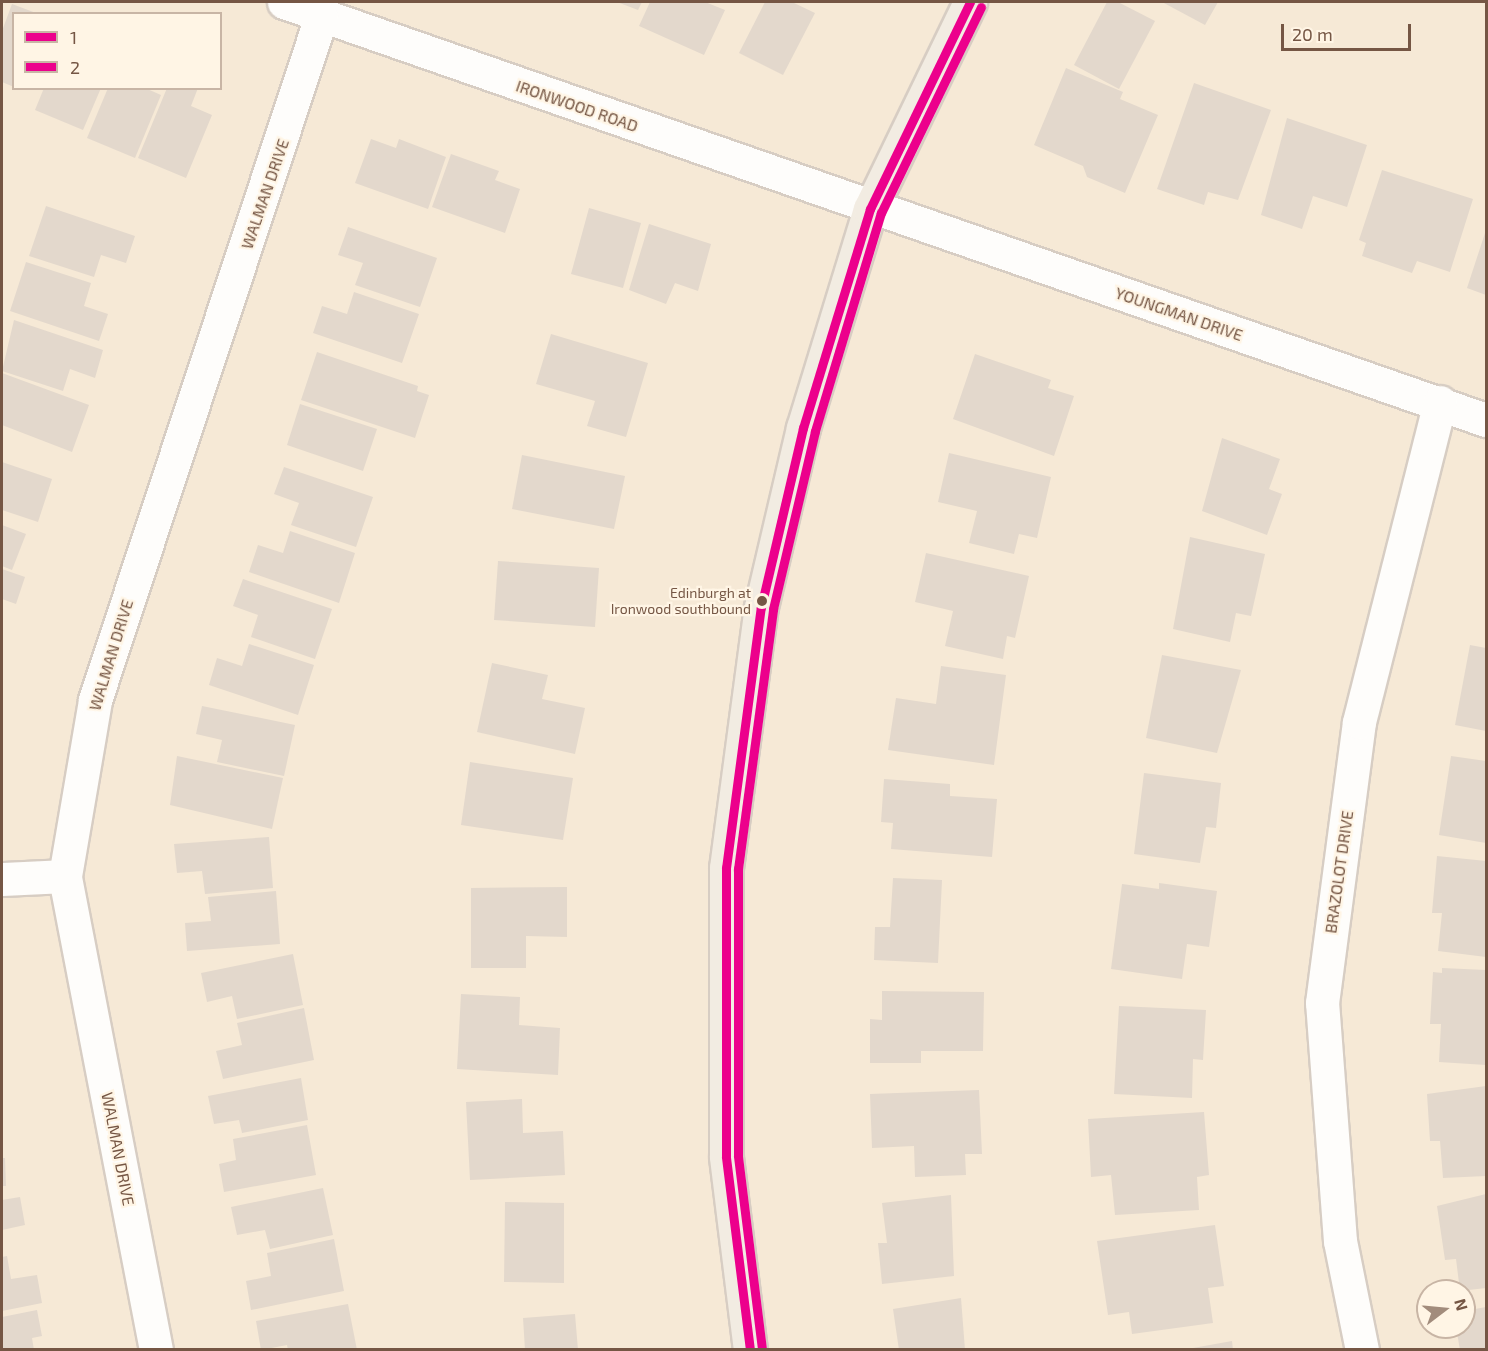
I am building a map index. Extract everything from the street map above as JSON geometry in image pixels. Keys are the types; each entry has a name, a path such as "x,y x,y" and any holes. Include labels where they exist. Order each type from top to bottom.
{"main road":[{"path":"750,1350 726,1156 726,868 761,607 803,428 870,209 970,2"}],"street":[{"name":"IRONWOOD ROAD","path":"284,2 321,17 870,209"},
{"name":"WALMAN DRIVE","path":"156,1350 65,876 95,700 321,17"},
{"name":"YOUNGMAN DRIVE","path":"870,209 1440,402 1486,420"},
{"name":"BRAZOLOT DRIVE","path":"1362,1350 1341,1241 1322,1003 1359,722 1440,402"},
{"path":"2,879 65,876"}],"shaded area":[{"path":"2,2 1486,2 1486,1349 2,1349"}],"building":[{"path":"617,2 642,2 638,10"},
{"path":"650,2 705,2 725,10 704,55 639,26"},
{"path":"765,2 792,2 815,13 783,75 739,53"},
{"path":"1107,2 1118,2 1155,21 1119,89 1074,65"},
{"path":"1162,2 1218,2 1205,25"},
{"path":"12,4 33,12 12,12 12,86 2,82 2,31"},
{"path":"1066,68 1123,92 1120,99 1158,115 1125,193 1087,177 1083,166 1034,145"},
{"path":"1194,83 1271,110 1238,200 1208,192 1204,205 1157,189"},
{"path":"43,90 100,90 83,130 35,110"},
{"path":"107,90 150,90 161,95 135,158 87,138"},
{"path":"166,90 197,90 191,106 212,115 186,178 138,158"},
{"path":"1287,118 1367,145 1347,207 1313,196 1302,229 1261,215"},
{"path":"371,139 396,148 399,139 446,157 428,209 355,183"},
{"path":"451,154 499,171 495,180 520,189 505,233 432,207"},
{"path":"1382,170 1473,199 1450,272 1417,261 1412,273 1362,256 1366,243 1359,240"},
{"path":"46,206 135,236 126,263 101,255 94,277 29,256"},
{"path":"589,208 641,223 623,288 571,274"},
{"path":"649,224 711,244 698,291 675,283 666,304 629,290"},
{"path":"348,227 437,258 420,307 355,285 363,263 338,255"},
{"path":"1486,230 1486,295 1467,288"},
{"path":"26,262 91,283 84,306 108,314 99,341 10,311"},
{"path":"354,292 419,314 402,363 313,333 322,306 347,314"},
{"path":"14,320 103,350 95,378 70,369 63,391 2,371"},
{"path":"551,334 648,363 626,437 587,426 595,401 536,384"},
{"path":"317,352 418,386 417,391 429,395 415,438 301,400"},
{"path":"975,354 1051,380 1048,388 1074,396 1054,456 953,419"},
{"path":"2,373 89,405 72,452 2,425"},
{"path":"300,404 377,429 363,471 287,445"},
{"path":"1222,438 1280,459 1269,489 1282,494 1267,535 1202,511"},
{"path":"949,453 1051,477 1037,538 1019,534 1014,554 969,543 977,511 938,502"},
{"path":"522,455 625,476 614,529 512,509"},
{"path":"2,462 52,479 38,522 2,510"},
{"path":"284,467 373,497 356,547 291,525 299,503 274,494"},
{"path":"2,525 26,534 12,570 2,566"},
{"path":"290,531 355,553 339,603 249,572 258,545 283,553"},
{"path":"1190,537 1265,554 1251,616 1236,613 1230,642 1173,629"},
{"path":"926,553 1029,576 1015,638 1007,636 1003,659 945,646 953,611 915,602"},
{"path":"498,561 599,568 595,627 494,620"},
{"path":"2,569 25,577 16,604 2,599"},
{"path":"243,579 332,609 315,659 251,637 258,615 233,606"},
{"path":"249,644 314,665 298,715 209,685 217,658 242,666"},
{"path":"1470,645 1486,648 1486,731 1455,725"},
{"path":"1162,655 1241,670 1217,753 1146,738"},
{"path":"492,663 548,675 542,699 585,708 575,754 477,732"},
{"path":"941,666 1006,675 994,765 888,750 896,698 936,704"},
{"path":"202,706 295,725 284,776 217,762 222,740 196,734"},
{"path":"177,756 283,778 272,829 170,805"},
{"path":"1451,756 1486,761 1486,843 1439,835"},
{"path":"470,762 573,778 563,840 461,825"},
{"path":"1144,773 1221,783 1216,828 1206,827 1200,863 1134,854"},
{"path":"884,779 950,784 950,796 997,799 992,857 891,849 893,823 881,822"},
{"path":"269,837 273,888 205,894 202,871 177,873 174,844"},
{"path":"1437,856 1486,861 1486,957 1438,951 1442,913 1432,913"},
{"path":"893,878 942,880 938,963 874,960 875,927 890,927"},
{"path":"1159,883 1217,891 1209,947 1187,944 1182,979 1111,969 1122,884 1159,889"},
{"path":"567,887 567,937 526,936 526,968 471,968 471,888"},
{"path":"276,891 280,944 187,951 185,923 211,921 208,897"},
{"path":"293,954 303,1005 237,1019 232,996 207,1002 201,973"},
{"path":"1442,968 1486,970 1486,1065 1439,1062 1441,1024 1430,1024 1433,972 1442,973"},
{"path":"882,991 984,992 983,1051 921,1051 921,1063 870,1063 870,1019 882,1020"},
{"path":"461,994 520,997 519,1025 560,1028 558,1075 457,1069"},
{"path":"1119,1006 1206,1010 1203,1060 1193,1059 1192,1098 1114,1094"},
{"path":"304,1008 314,1060 223,1079 216,1051 242,1045 237,1023"},
{"path":"301,1078 308,1120 242,1133 239,1120 214,1124 208,1096"},
{"path":"1486,1086 1486,1176 1443,1178 1440,1141 1430,1141 1427,1094"},
{"path":"979,1090 982,1154 965,1154 966,1175 915,1177 914,1146 872,1148 870,1094"},
{"path":"522,1099 523,1133 563,1131 565,1175 470,1180 466,1102"},
{"path":"1204,1112 1209,1175 1197,1177 1199,1210 1115,1215 1111,1175 1091,1177 1088,1119"},
{"path":"307,1125 316,1175 224,1192 219,1164 236,1160 233,1139"},
{"path":"2,1158 5,1158 6,1186 2,1186"},
{"path":"323,1188 333,1235 270,1249 265,1230 237,1235 231,1207"},
{"path":"1486,1194 1486,1288 1476,1289 1476,1279 1458,1279 1456,1259 1445,1260 1437,1206"},
{"path":"951,1195 954,1276 882,1284 878,1243 887,1243 882,1203"},
{"path":"20,1197 25,1225 2,1230 2,1200"},
{"path":"505,1202 564,1203 564,1283 504,1282"},
{"path":"1215,1225 1224,1286 1208,1288 1213,1323 1132,1334 1129,1312 1108,1315 1097,1241"},
{"path":"334,1239 344,1291 251,1310 246,1281 271,1276 267,1253"},
{"path":"7,1256 11,1279 37,1275 42,1303 2,1311 2,1257"},
{"path":"961,1298 965,1350 899,1350 893,1309"},
{"path":"348,1304 357,1350 288,1350 287,1345 261,1350 256,1321"},
{"path":"1486,1307 1486,1350 1460,1350 1458,1339 1476,1339 1476,1309"},
{"path":"37,1310 42,1336 32,1338 34,1350 2,1350 2,1317"},
{"path":"575,1314 578,1350 525,1350 523,1318"},
{"path":"1232,1341 1233,1350 1193,1350 1193,1348"}],"transit line":[{"name":"1","path":"750,1350 726,1156 726,868 761,607 803,428 870,209 970,2"},
{"name":"2","path":"762,1349 738,1155 738,869 773,609 815,431 881,213 981,7"}],"place":[{"name":"Edinburgh at Ironwood southbound","path":"762,601"}]}
